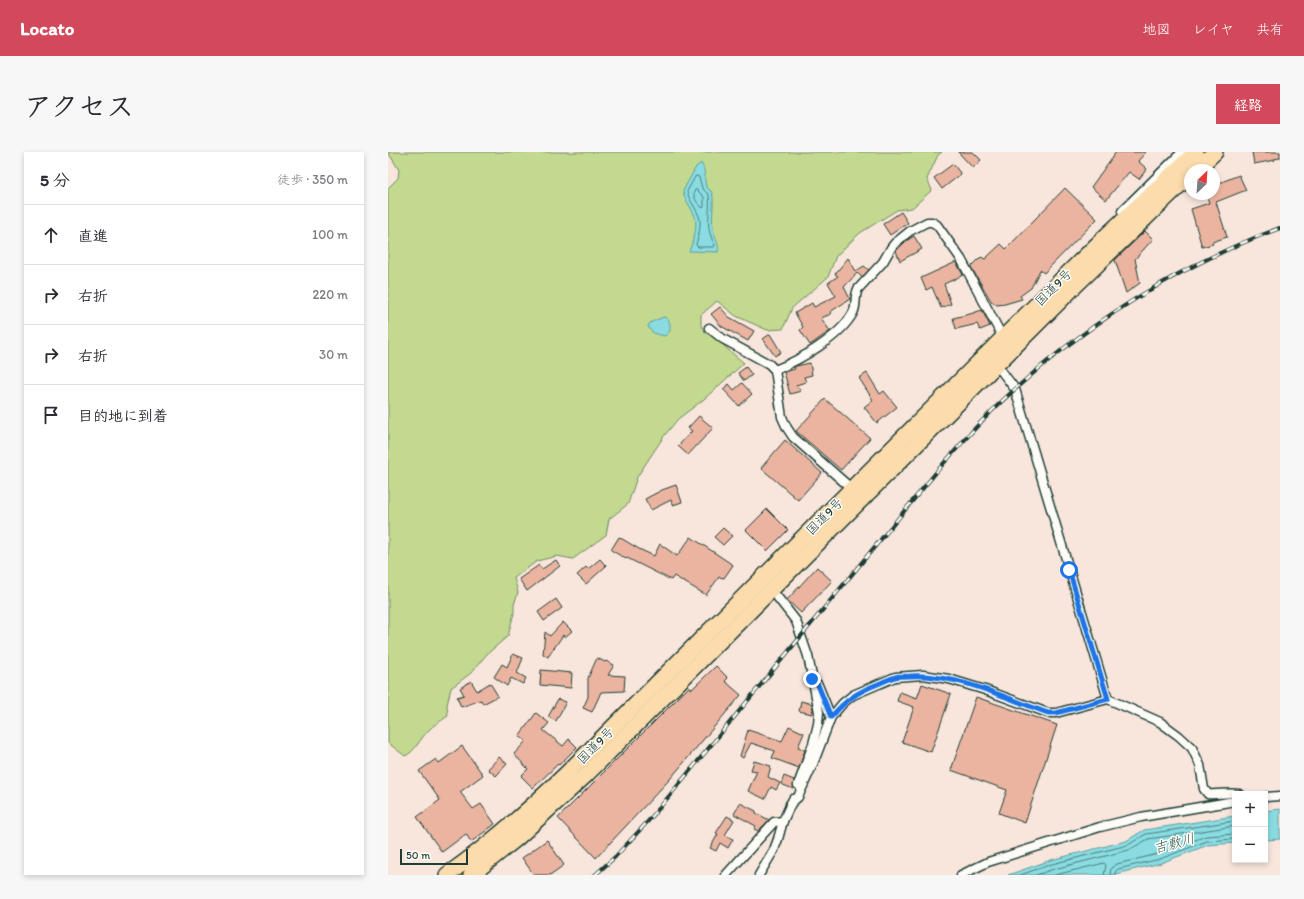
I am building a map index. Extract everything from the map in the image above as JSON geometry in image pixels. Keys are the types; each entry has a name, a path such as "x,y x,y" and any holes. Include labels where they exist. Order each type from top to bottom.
{"highway":[{"name":"国道9号","path":"447,875 479,853 535,804 1107,235 1196,152"},
{"path":"1202,164 1215,152"},
{"name":"国道9号","path":"471,875 516,839 586,775 996,364 1184,181"}],"street":[{"path":"1107,235 1121,212 1182,152"},
{"path":"775,370 789,365 822,344 844,325 854,312 858,289 883,262 891,248 910,232 927,222 932,222 937,225 961,259 1003,338"},
{"path":"709,328 723,339 769,364 775,370 782,417 787,428 793,437 852,489"},
{"path":"996,364 1015,389 1108,699"},
{"path":"759,875 774,850 783,821 813,744 820,712 808,656 796,620 771,589"},
{"path":"790,804 798,797 831,717 848,699 895,677 923,675 956,681 1048,713 1056,713 1108,699 1160,722 1192,748 1200,765 1204,789 1208,794 1215,795 1232,793"},
{"path":"812,679 818,685 831,717"},
{"path":"1268,797 1280,796"},
{"path":"961,875 988,862 1100,827 1141,817 1232,802"},
{"path":"726,875 774,822 783,821"}],"green space":[{"path":"388,152 942,152 938,155 927,179 932,190 912,208 897,210 860,233 836,256 828,277 792,308 783,329 767,330 736,316 717,301 701,315 701,326 744,363 703,400 678,419 664,436 637,477 628,504 609,519 606,535 573,559 557,556 537,561 514,578 518,592 508,636 487,654 471,673 451,688 447,705 448,716 430,729 414,749 405,756 388,743 388,188 398,178 399,170"}],"water":[{"path":"701,163 703,166 706,187 712,192 713,196 713,231 718,245 718,252 689,251 695,234 696,221 694,213 685,198 683,191 696,167"},
{"path":"664,317 668,319 670,324 670,331 665,336 657,334 649,329 648,326 650,323"},
{"path":"1280,809 1280,839 1268,840 1268,811"},
{"name":"吉敷川","path":"1232,816 1232,843 1208,845 1161,863 1111,875 1008,875 1051,860 1126,841 1144,830"}],"building":[{"path":"958,152 973,152 981,160 973,168"},
{"path":"1116,152 1146,152 1138,161 1147,169 1139,179 1129,172 1106,200 1091,187"},
{"path":"1252,152 1280,152 1280,158 1254,164"},
{"path":"953,164 961,174 942,189 934,178"},
{"path":"1239,175 1246,190 1216,202 1227,237 1212,242 1213,244 1202,247 1191,209 1209,203 1208,200 1220,200 1220,183"},
{"path":"1065,188 1097,219 1044,273 1040,270 1031,288 1020,296 1022,299 997,305 991,301 971,267 981,257 985,259 1001,244 1006,249"},
{"path":"901,212 908,223 890,235 883,224"},
{"path":"1145,231 1153,239 1135,259 1140,283 1126,293 1115,260"},
{"path":"914,236 922,249 900,261 896,251 906,241"},
{"path":"848,258 856,271 864,266 869,270 862,277 857,273 844,287 850,299 830,312 831,314 821,318 830,331 810,345 800,330 803,327 795,313 812,303 814,307 836,296 828,283 838,276 835,274"},
{"path":"956,262 963,275 944,284 951,304 941,308 932,287 926,290 921,278"},
{"path":"720,307 729,317 754,331 748,341 721,326 711,314"},
{"path":"982,310 990,326 980,330 977,324 956,329 953,318"},
{"path":"770,334 781,352 775,356 763,339"},
{"path":"810,363 812,375 804,377 806,382 796,385 801,391 790,394 784,372 795,369 794,367 796,366"},
{"path":"746,367 752,375 744,381 738,373"},
{"path":"867,373 880,394 884,391 897,407 877,423 864,407 873,400 859,378"},
{"path":"742,383 752,394 739,406 723,389 729,384 734,390"},
{"path":"825,399 870,438 841,470 796,431"},
{"path":"699,416 713,428 688,455 678,446 692,431 688,428"},
{"path":"785,440 822,473 798,500 761,468"},
{"path":"676,485 682,502 673,505 671,500 651,510 645,499 662,490"},
{"path":"767,509 788,530 767,551 746,530"},
{"path":"723,528 732,536 723,545 714,537"},
{"path":"619,537 654,556 660,544 677,556 691,537 733,565 724,578 719,577 706,595 674,576 671,580 627,558 626,559 611,550"},
{"path":"600,559 606,566 586,584 577,575 586,567 588,569"},
{"path":"556,560 560,566 527,591 519,579 539,565 542,569"},
{"path":"817,567 832,581 801,613 787,600"},
{"path":"556,599 562,608 544,621 538,612"},
{"path":"563,622 572,631 565,637 563,635 548,657 543,654 545,632 550,636"},
{"path":"513,654 523,658 517,673 526,678 523,684 511,678 507,686 494,677 502,664 507,667"},
{"path":"597,658 614,665 608,675 625,676 624,691 601,692 592,712 583,708 588,697 588,678"},
{"path":"716,666 728,678 725,681 741,695 670,779 596,858 558,818 689,687 692,689"},
{"path":"541,670 572,673 571,688 540,685"},
{"path":"471,681 477,691 490,683 498,696 483,704 481,700 461,707 457,697 464,695 460,688"},
{"path":"922,684 951,694 931,752 902,742 914,707 897,701 900,692 917,698"},
{"path":"976,697 1057,725 1025,823 999,813 1007,790 951,770"},
{"path":"558,699 566,702 556,721 548,717"},
{"path":"801,701 812,704 812,714 799,711"},
{"path":"536,713 549,723 543,730 563,746 569,739 577,747 533,788 521,776 528,769 514,754 526,741 519,736"},
{"path":"789,726 804,733 798,747 805,750 799,768 772,758 775,751 751,743 743,758 740,756 748,730 782,741"},
{"path":"462,746 483,775 460,792 473,809 481,804 495,824 471,842 466,834 442,852 417,817 440,800 419,771 436,759 439,763"},
{"path":"499,757 507,764 496,776 488,769"},
{"path":"754,761 771,766 768,777 780,783 776,790 771,787 765,799 748,791 757,771 751,770"},
{"path":"784,776 794,780 793,789 781,784"},
{"path":"740,803 769,820 758,831 754,829 756,826 734,814"},
{"path":"727,816 734,820 725,835 733,839 728,848 720,843 716,851 710,848 718,834 716,833"},
{"path":"547,840 564,865 550,875 534,875 522,858"}],"railway":[{"path":"595,875 615,857 651,818 943,464 999,404 1049,360 1103,320 1131,302 1159,285 1218,254 1280,228"}],"route":[{"path":"812,679 818,685 831,717 843,703 853,695 895,677 923,675 949,679 985,690 1048,713 1056,713 1108,699 1104,690 1069,570"}]}
